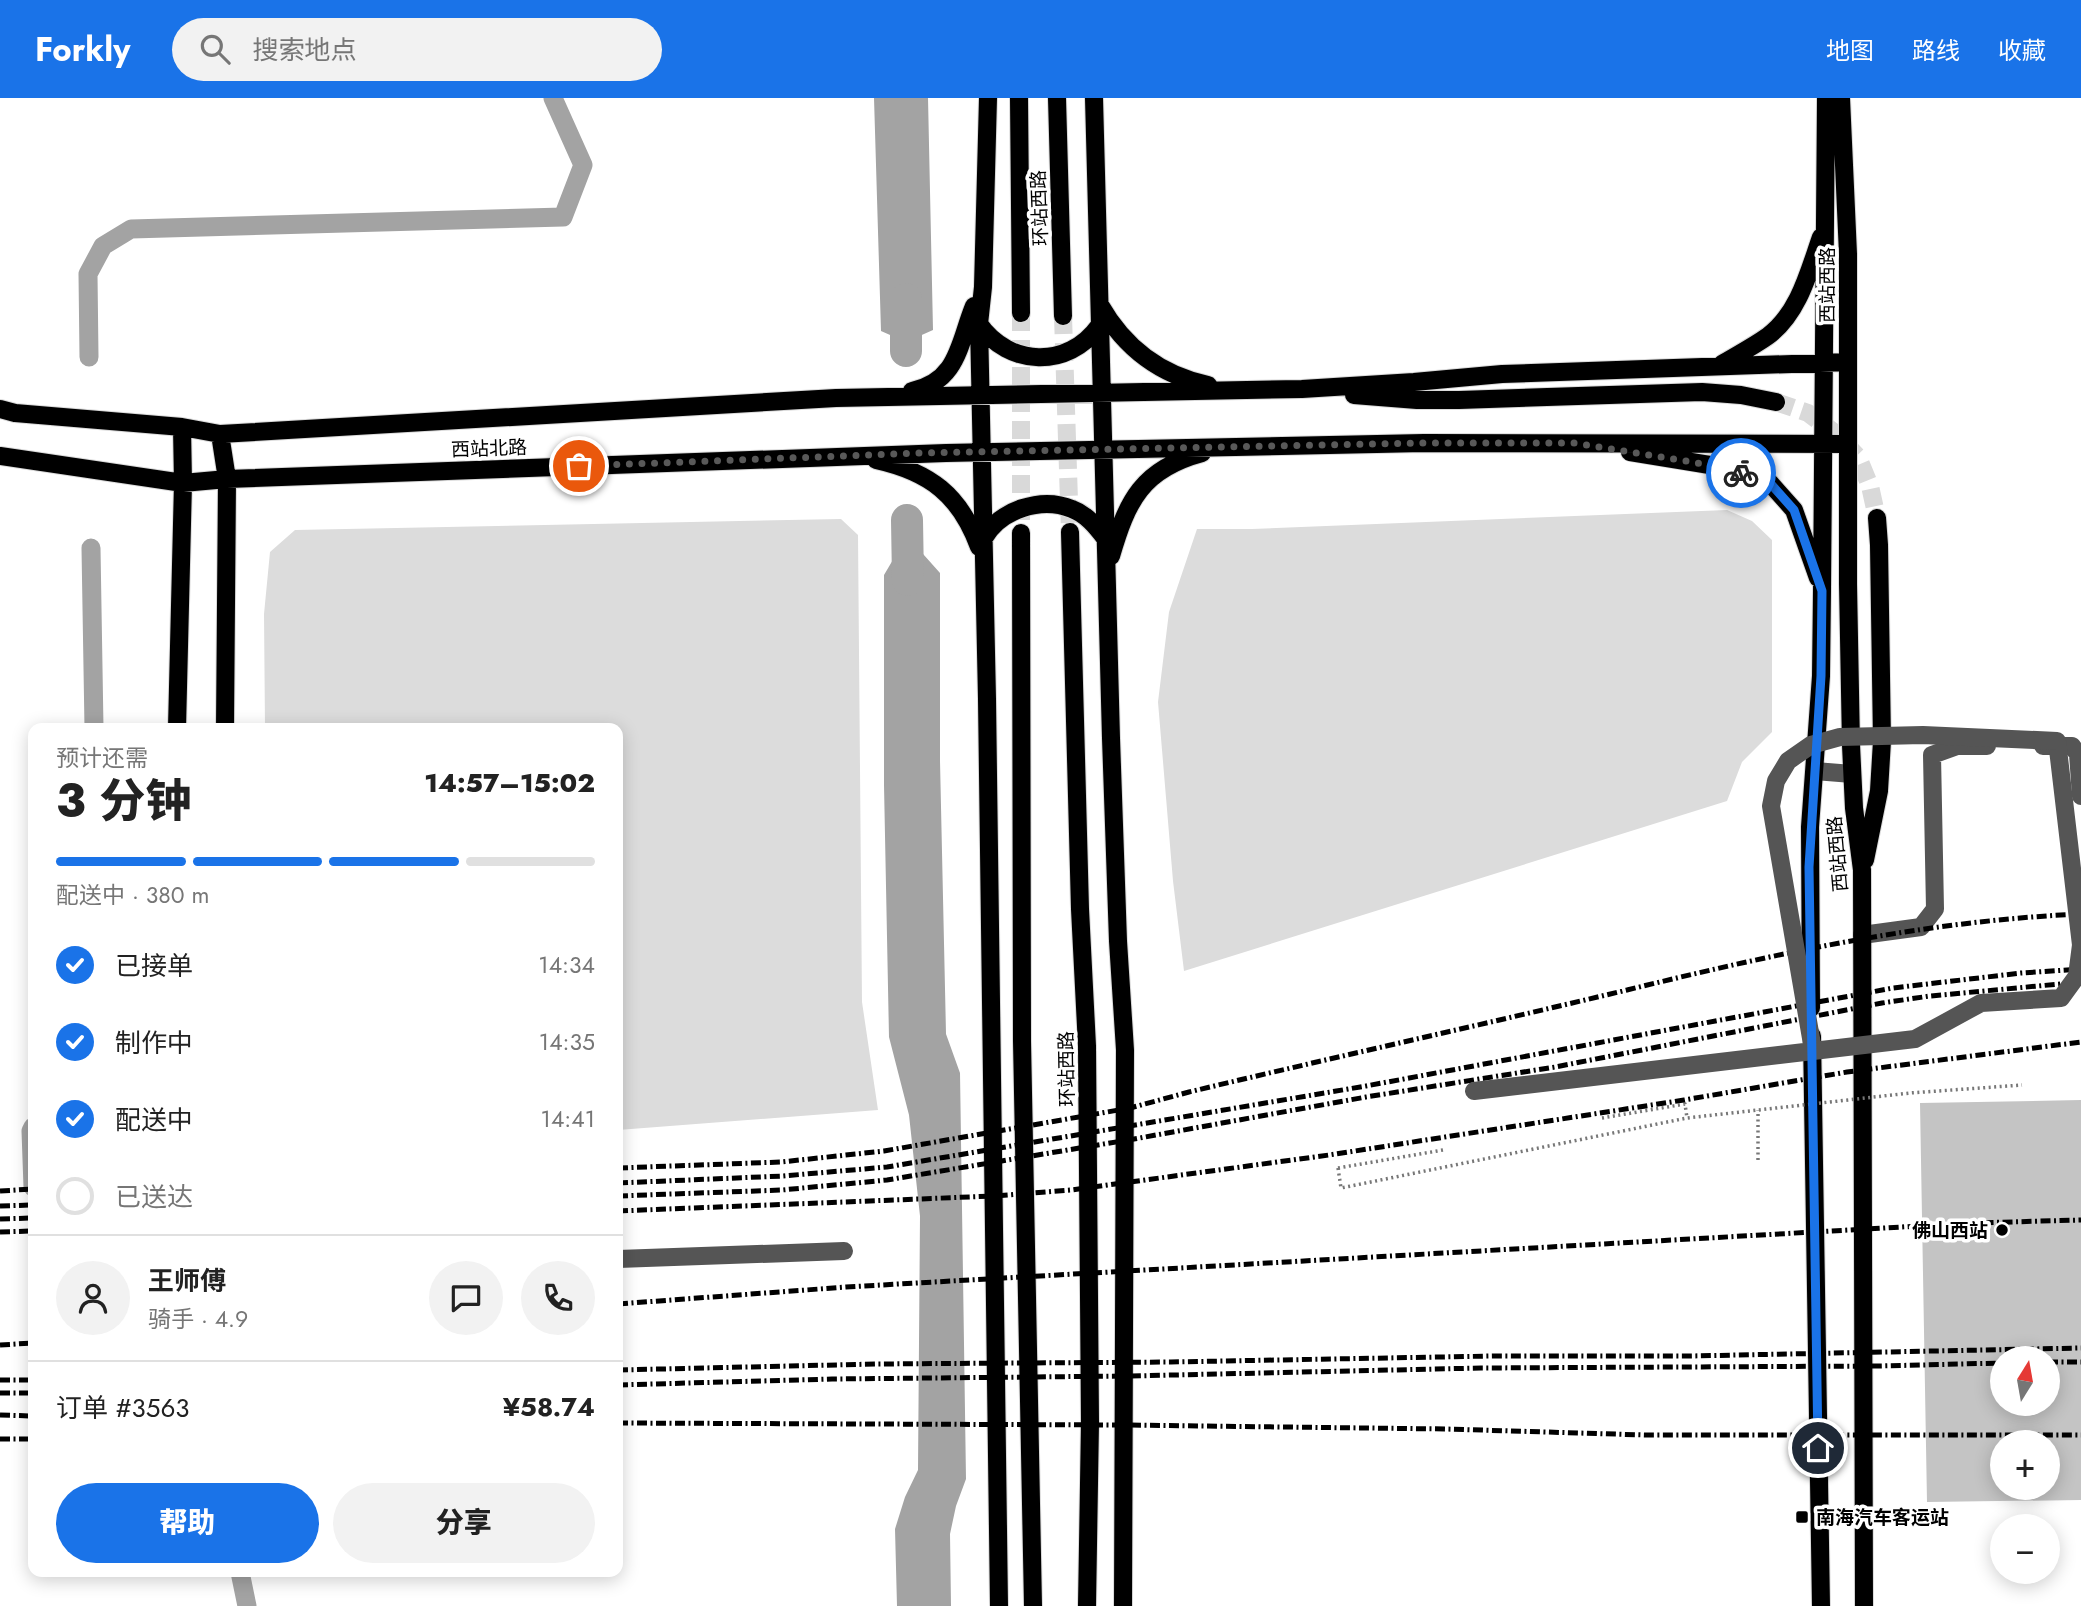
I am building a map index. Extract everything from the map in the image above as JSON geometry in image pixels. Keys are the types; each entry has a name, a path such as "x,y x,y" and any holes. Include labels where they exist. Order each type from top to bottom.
{"main road":[{"path":"988,98 984,287 979,324 999,1606"},
{"name":"环站西路","path":"1019,98 1021,313"},
{"name":"环站西路","path":"1057,98 1063,316"},
{"path":"1094,98 1117,928 1125,1050 1123,1606"},
{"name":"西站西路","path":"1821,1606 1809,867 1821,676 1826,98"},
{"name":"西站西路","path":"1841,98 1849,254 1848,584 1852,774 1862,870 1864,1606"},
{"path":"1719,366 1769,335 1789,314 1806,280 1826,224"},
{"path":"870,397 916,390 941,379 956,359 972,309 984,287"},
{"path":"1099,303 1118,334 1143,357 1173,375 1236,391 1414,382 1502,374 1848,362"},
{"path":"979,324 987,335 1007,350 1017,354 1041,356 1068,352 1079,347 1099,326"},
{"path":"1302,389 1418,400 1702,392 1741,395 1776,402"},
{"name":"西站北路","path":"0,410 182,427 220,434 870,397 1236,391"},
{"path":"177,723 182,427"},
{"path":"220,434 227,480 225,723"},
{"path":"1575,443 1722,467 1770,483 1794,510 1822,591"},
{"path":"1106,573 1125,513 1135,494 1147,480 1164,467 1184,458 1224,447 1575,443 1848,444"},
{"name":"西站北路","path":"0,456 183,483 851,455 1224,447"},
{"path":"851,455 893,464 934,481 964,514 984,560"},
{"path":"984,538 990,527 1012,512 1028,507 1056,505 1085,516 1097,526 1105,538"},
{"path":"1862,870 1879,791 1881,753 1881,625 1877,518"},
{"name":"环站西路","path":"1070,532 1080,909 1087,1046 1090,1394 1087,1606"},
{"path":"1021,533 1022,1041 1032,1606"}],"street":[{"path":"1474,1091 1915,1039 1981,1003 2061,998 2077,976 2081,945 2057,741 1923,735 1840,737 1811,745 1787,761 1776,781 1771,806 1812,1044"},
{"path":"1862,935 1920,927 1935,909 1932,755 1957,746 2072,746 2078,754 2081,796"},
{"path":"1815,771 1852,774"},
{"path":"623,1259 844,1251"}],"path":[{"path":"1443,1150 1338,1168 1341,1188 1687,1118 1910,1093 2022,1085"},
{"path":"1602,1118 1685,1104 1687,1118"},
{"path":"1758,1110 1758,1160"}],"shaded area":[{"path":"874,98 928,98 933,330 906,342 881,331"},
{"path":"1727,510 1752,521 1772,540 1772,732 1742,762 1727,801 1184,971 1173,881 1158,702 1169,612 1197,529"},
{"path":"841,519 858,535 862,1002 878,1110 623,1130 623,723 265,723 264,614 270,552 295,530"},
{"path":"907,536 940,573 940,761 946,1034 960,1073 966,1479 950,1534 951,1606 897,1606 895,1529 905,1497 918,1470 920,1216 909,1115 889,1037 884,785 884,575"}],"building":[{"name":"佛山西站","path":"2081,1100 2081,1500 1927,1502 1920,1103"}],"waterway":[{"path":"89,357 88,274 103,246 131,229 563,217 583,165 553,98"},
{"path":"906,299 906,351"},
{"path":"907,520 908,580"},
{"path":"91,548 94,723"},
{"path":"241,1577 247,1606"}],"tunnel":[{"path":"1021,313 1021,533"},
{"path":"1063,316 1070,532"},
{"path":"1776,402 1808,413 1835,433 1858,457 1870,486 1877,518"}],"railway":[{"path":"623,1168 781,1162 884,1151 1130,1108 1683,976 1796,952 1909,931 2081,914"},
{"path":"623,1183 783,1176 887,1167 1366,1086 1893,988 2081,969"},
{"path":"623,1196 782,1190 887,1180 1555,1067 1882,1003 2081,982"},
{"path":"623,1211 994,1196 1071,1190 1329,1155 1847,1072 2081,1042"},
{"path":"0,1191 28,1189"},
{"path":"0,1206 28,1205"},
{"path":"0,1219 28,1218"},
{"path":"623,1304 846,1287 1972,1223 2081,1220"},
{"path":"0,1232 28,1231"},
{"path":"0,1345 28,1343"},
{"path":"623,1370 876,1364 1690,1356 2081,1348"},
{"path":"2060,1362 2081,1362"},
{"path":"623,1385 1481,1368 1990,1363"},
{"path":"0,1380 28,1380"},
{"path":"0,1393 28,1393"},
{"path":"0,1415 28,1416"},
{"path":"623,1423 1121,1425 1446,1429 1645,1435 2081,1435"},
{"path":"0,1439 28,1439"}],"way so far":[{"path":"579,466 921,453 1424,443 1575,443 1722,467 1741,473"}],"place":[{"name":"佛山西站","path":"2002,1230"},
{"name":"南海汽车客运站","path":"1802,1517"}],"route":[{"path":"1741,473 1770,483 1794,510 1822,591 1821,676 1809,867 1818,1448"}]}
